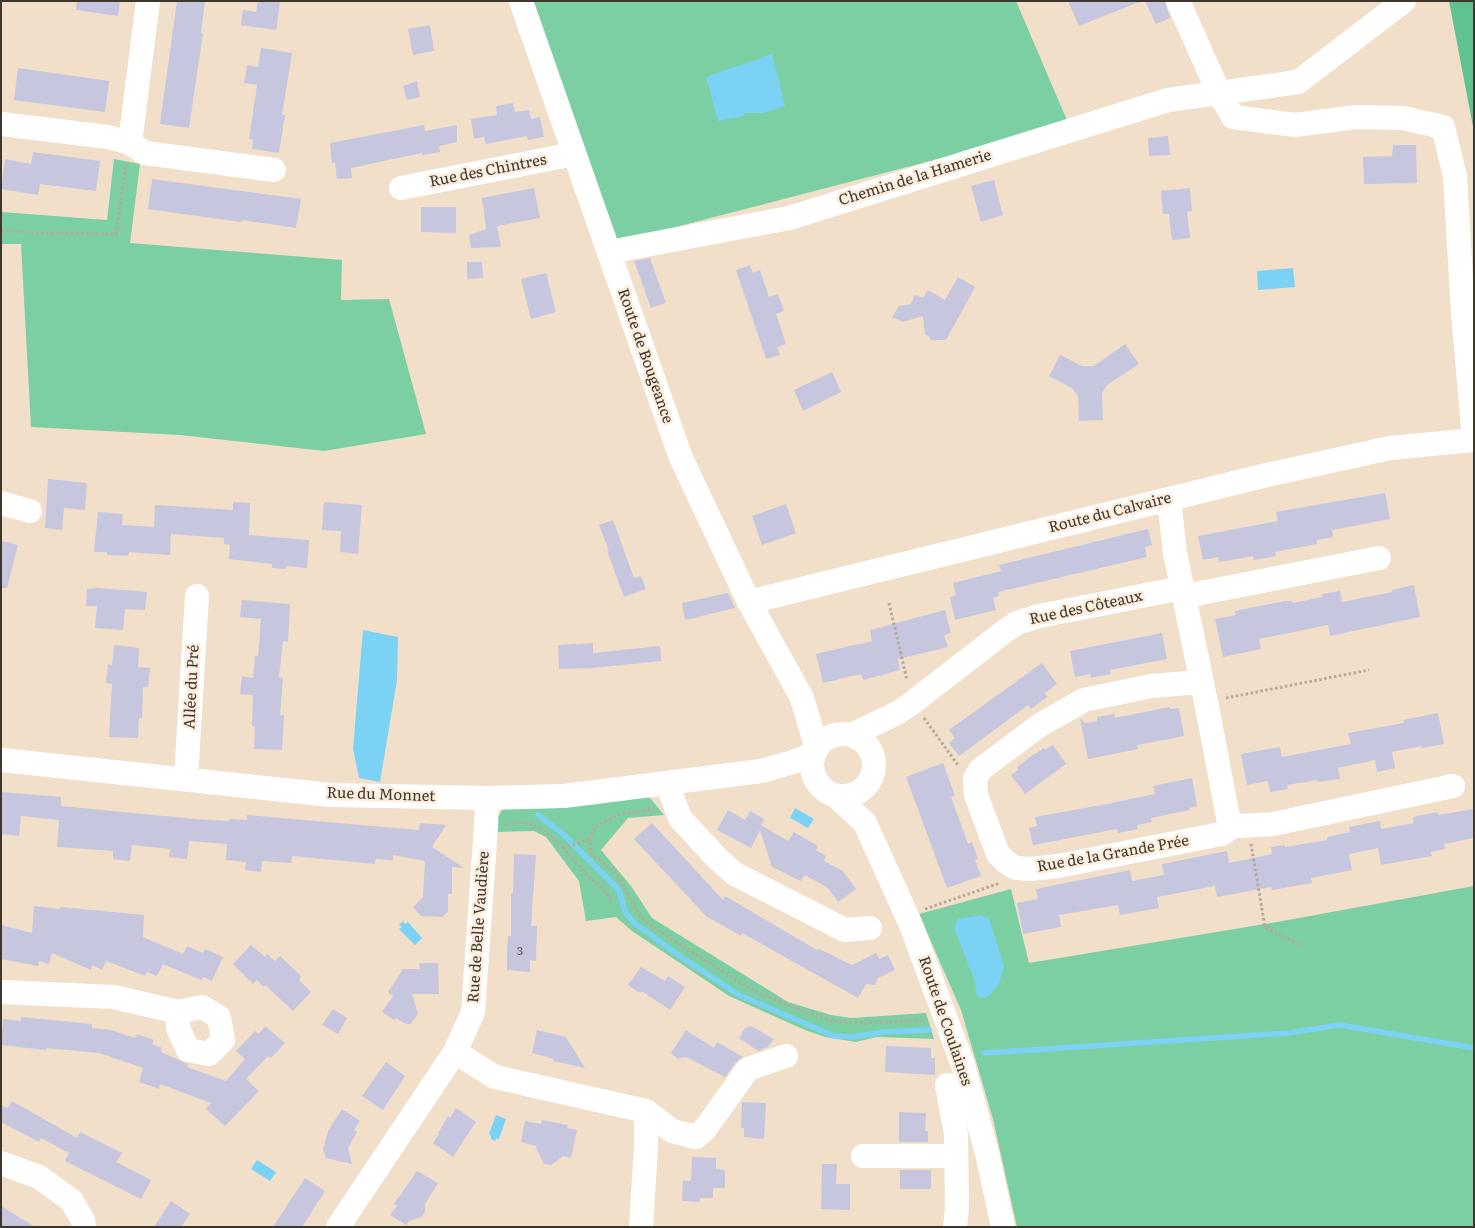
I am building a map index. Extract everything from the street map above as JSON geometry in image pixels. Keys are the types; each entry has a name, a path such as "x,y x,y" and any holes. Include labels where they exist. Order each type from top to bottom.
{"street":[{"path":"130,143 148,1"},
{"name":"Route de Bougeance","path":"521,1 681,458 749,602 802,698 815,752"},
{"path":"1178,1 1219,93 1233,117 1295,126 1356,117 1403,118 1443,127 1455,176 1463,313 1474,440"},
{"name":"Chemin de la Hamerie","path":"609,252 789,218 1168,100 1298,82 1404,1"},
{"path":"1,124 108,137 130,143 145,153 274,170"},
{"name":"Rue des Chintres","path":"401,188 574,154"},
{"name":"Route du Calvaire","path":"749,602 1169,499 1390,448 1474,440"},
{"path":"1169,499 1175,553 1229,822 1240,826 1273,824 1453,786"},
{"path":"1,503 30,511"},
{"name":"Rue des Côteaux","path":"846,735 898,712 1005,631 1039,616 1183,592 1201,592 1378,558"},
{"name":"Allée du Pré","path":"186,778 197,596"},
{"name":"Rue de la Grande Prée","path":"1203,692 1151,686 1084,700 1040,725 981,769 975,778 976,795 998,854 1016,868 1029,869 1058,866 1221,834 1228,830 1229,822"},
{"name":"Route de Bougeance","path":"802,698 829,725 846,735"},
{"name":"Rue des Côteaux","path":"871,750 898,712"},
{"path":"846,735 865,742 871,750 874,760 874,771 867,785 855,794 845,796 826,789 813,774 812,764 815,752 826,738 846,735"},
{"name":"Rue du Monnet","path":"1,760 186,778 331,795 487,798 564,796 760,771 793,762 815,752"},
{"name":"Rue du Monnet","path":"760,771 826,789"},
{"path":"671,782 671,794 680,818 716,857 735,874 845,930 870,928"},
{"name":"Route de Coulaines","path":"865,823 867,785"},
{"name":"Route de Coulaines","path":"826,789 865,823 911,926 963,1065 988,1157 1003,1227"},
{"name":"Rue de Belle Vaudière","path":"338,1227 455,1052 473,1012 487,798"},
{"path":"1,992 114,997 178,1012"},
{"path":"455,1052 494,1077 646,1111 672,1131 696,1136 705,1129 748,1069 786,1056"},
{"path":"947,1085 956,1134 957,1208 955,1227"},
{"path":"641,1227 646,1147 646,1111"},
{"path":"863,1156 956,1156"},
{"path":"1,1163 39,1177 71,1200 83,1220 84,1227"}],"path":[{"path":"1,230 41,233 116,234 130,143"},
{"path":"1203,692 1370,670"},
{"path":"676,806 621,814 596,826 590,839 591,852 616,874 641,918 752,990 803,1011 836,1022 865,1023 931,1020"},
{"path":"486,826 521,822 531,824 544,831 563,848 589,877 601,886 612,901"},
{"path":"1253,826 1251,840 1266,927 1300,945"},
{"path":"563,848 590,839"},
{"path":"925,909 1002,882 1016,868"}],"green space":[{"path":"530,1 1016,1 1069,125 618,242"},
{"path":"1449,1 1474,1 1474,132"},
{"path":"114,159 140,164 130,243 342,260 341,300 389,299 426,434 324,451 180,435 31,427 21,244 1,244 1,212 107,220"},
{"path":"634,792 650,798 664,815 628,818 601,850 631,886 652,918 788,1002 831,1015 851,1018 926,1013 934,1039 877,1037 856,1042 825,1037 729,996 632,931 616,917 586,921 579,881 546,837 534,831 495,832 498,817 506,804"},
{"path":"1474,886 1474,1227 1017,1227 993,1119 961,1010 919,914 1011,889 1029,963 1277,922"}],"water":[{"path":"772,54 785,106 764,113 744,113 744,116 718,121 706,77"},
{"path":"1293,268 1295,287 1258,290 1257,271"},
{"path":"363,630 398,637 397,680 380,782 359,778 353,749"},
{"path":"795,808 814,819 808,828 790,818"},
{"path":"980,915 989,918 1004,967 999,984 988,997 981,998 976,993 975,981 954,928 958,919"},
{"path":"403,921 405,924 408,922 422,938 415,945 399,929 402,927 399,925"},
{"path":"496,1115 506,1119 499,1139 496,1138 495,1141 491,1139 489,1134"},
{"path":"257,1160 276,1172 270,1181 251,1169"}],"building":[{"path":"77,1 120,1 118,16 76,10"},
{"path":"177,1 205,1 201,33 203,33 189,128 160,124"},
{"path":"258,1 280,1 276,30 241,25 243,10 256,12"},
{"path":"1068,1 1139,1 1139,2 1079,26"},
{"path":"1145,1 1165,1 1170,18 1156,24"},
{"path":"430,25 434,51 413,55 408,29"},
{"path":"261,48 292,53 282,115 285,115 279,153 252,149 253,140 249,139 257,85 244,83 247,65 258,67"},
{"path":"18,68 109,81 105,112 14,100"},
{"path":"417,81 420,97 407,100 403,86"},
{"path":"513,103 515,112 529,110 531,119 540,117 544,137 528,140 527,136 486,144 484,137 474,139 471,119 497,115 496,106"},
{"path":"424,125 425,131 457,125 457,142 439,146 440,152 422,155 422,153 351,168 352,178 337,179 335,162 332,163 330,143"},
{"path":"1168,136 1170,155 1149,156 1148,138"},
{"path":"1393,145 1416,145 1417,183 1364,184 1363,157 1392,156"},
{"path":"33,152 100,161 96,191 40,184 38,195 1,189 5,159 31,164"},
{"path":"152,179 301,199 296,228 148,209"},
{"path":"994,180 1003,215 981,222 971,186"},
{"path":"534,188 540,218 497,226 501,247 471,248 469,235 492,227 486,229 482,198"},
{"path":"1190,188 1192,211 1187,212 1190,238 1172,240 1169,214 1163,214 1161,191"},
{"path":"421,207 456,207 456,233 421,232"},
{"path":"650,258 666,303 651,308 634,261"},
{"path":"467,262 482,262 483,278 467,279"},
{"path":"750,265 753,273 760,270 769,297 778,294 784,311 776,314 786,344 777,347 780,355 766,359 736,270"},
{"path":"546,273 556,312 531,319 521,279"},
{"path":"958,277 975,287 946,340 931,340 925,334 923,316 903,322 892,317 899,306 911,304 915,295 923,298 928,290 945,300"},
{"path":"1125,344 1139,364 1107,385 1102,393 1103,420 1079,421 1078,396 1072,388 1049,376 1060,355 1082,366 1094,366"},
{"path":"832,372 841,392 803,411 794,390"},
{"path":"48,479 87,483 85,510 64,508 62,530 45,528"},
{"path":"1385,493 1390,519 1332,530 1333,537 1317,540 1317,544 1275,552 1276,556 1254,560 1253,556 1219,562 1218,557 1203,560 1198,536 1278,521 1276,512"},
{"path":"233,502 250,503 249,535 309,540 307,568 286,566 286,569 272,568 272,564 229,559 230,545 224,544 224,538 171,534 170,555 129,552 128,556 107,555 107,552 94,552 98,512 123,514 122,525 154,527 155,505 233,510"},
{"path":"324,502 362,505 358,554 340,552 341,531 322,530"},
{"path":"786,504 796,533 762,545 752,516"},
{"path":"613,520 634,578 641,576 646,589 624,597 599,525"},
{"path":"1148,529 1152,545 1145,547 1147,557 998,592 999,596 993,598 996,610 955,620 950,597 956,595 953,583 1001,571 999,565"},
{"path":"1,541 18,545 7,588 1,588"},
{"path":"1414,585 1420,617 1330,636 1328,625 1259,639 1261,649 1223,657 1215,619 1236,615 1235,611 1285,601 1292,601 1293,603 1322,597 1322,594 1340,591 1342,602 1392,592 1392,590"},
{"path":"98,588 147,592 145,610 125,609 123,630 95,628 97,606 86,606 87,589"},
{"path":"728,593 735,608 685,620 682,603"},
{"path":"242,600 290,604 288,642 283,641 279,677 283,678 280,715 284,715 282,750 254,749 255,727 252,726 253,695 240,694 242,676 253,678 255,656 258,656 261,619 240,617"},
{"path":"945,610 951,633 944,635 948,647 898,659 900,670 863,680 861,674 823,683 816,654 872,641 870,630"},
{"path":"1162,633 1167,659 1110,670 1111,674 1091,678 1090,674 1075,677 1070,651"},
{"path":"593,643 593,653 660,646 661,661 593,668 559,669 558,645"},
{"path":"114,645 139,648 138,667 150,668 148,687 143,687 142,718 139,718 138,738 109,737 112,684 106,683 108,664 112,665"},
{"path":"1042,663 1057,684 1045,693 1047,697 1031,709 1028,705 959,756 949,743 955,738 949,730"},
{"path":"1170,707 1170,709 1179,708 1184,736 1137,745 1138,749 1088,759 1080,718 1085,723 1097,721 1097,717 1114,714 1115,718"},
{"path":"1438,713 1444,744 1392,752 1395,768 1377,772 1375,760 1338,768 1340,779 1317,782 1317,780 1287,785 1288,789 1270,792 1268,781 1247,785 1241,754 1280,747 1282,757 1351,744 1348,733 1404,723 1403,720"},
{"path":"1053,745 1066,764 1025,794 1011,775 1018,770 1017,767 1030,757 1044,748 1045,750"},
{"path":"943,763 955,796 951,797 968,844 972,842 978,859 975,860 981,876 947,888 906,777"},
{"path":"1192,778 1197,806 1189,808 1190,810 1151,818 1152,822 1137,825 1138,829 1118,833 1117,829 1033,845 1029,828 1037,826 1035,817 1097,807 1155,794 1153,786"},
{"path":"1,792 61,797 61,806 195,819 247,820 247,815 419,830 420,823 446,825 432,847 464,868 452,867 452,894 448,894 448,912 442,917 421,916 413,907 423,897 425,861 393,855 393,860 376,859 375,864 292,856 291,863 262,861 261,872 245,870 246,862 226,860 227,844 189,841 187,859 169,857 170,849 132,845 130,861 113,859 113,851 57,847 59,820 21,816 19,836 2,834"},
{"path":"1474,809 1474,838 1444,844 1445,849 1431,852 1432,856 1381,865 1378,848 1349,854 1352,870 1311,878 1312,883 1272,890 1271,887 1217,897 1215,886 1157,897 1159,908 1120,915 1118,905 1059,915 1061,927 1023,934 1017,903 1038,899 1036,889 1130,870 1132,881 1164,875 1162,864 1227,851 1229,863 1272,854 1271,847 1285,845 1285,847 1327,840 1327,837 1350,832 1349,827 1380,821 1381,829 1414,823 1413,817 1438,812 1438,815"},
{"path":"728,810 745,820 750,811 764,819 761,825 788,841 794,832 818,846 816,850 826,856 824,861 843,871 856,889 838,902 828,888 805,875 801,881 772,867 760,830 751,848 717,830"},
{"path":"652,823 723,900 725,896 817,950 819,949 852,965 876,953 879,959 888,955 895,970 878,978 875,985 866,984 858,998 742,933 741,936 706,916 634,839"},
{"path":"514,854 536,855 531,926 537,926 536,961 530,960 530,972 507,970 508,936 511,936 511,893 513,893"},
{"path":"34,906 144,915 143,937 183,954 187,946 203,953 205,949 223,957 212,981 203,977 201,980 163,964 157,976 147,972 145,976 106,961 102,970 92,965 91,970 52,953 49,964 39,961 38,966 1,959 1,925 32,933"},
{"path":"251,945 265,957 267,954 275,961 280,956 301,976 299,980 311,992 293,1011 265,985 264,987 257,980 253,984 233,964"},
{"path":"419,963 438,963 439,994 412,994 418,1014 411,1024 406,1024 396,1018 394,1020 382,1012 393,996 388,992 403,969 420,969"},
{"path":"641,967 665,981 668,976 685,987 670,1010 643,992 638,992 628,985"},
{"path":"333,1009 347,1018 338,1034 322,1025"},
{"path":"21,1017 92,1024 92,1028 111,1030 135,1038 137,1034 154,1040 152,1044 162,1048 161,1052 188,1064 187,1067 226,1081 245,1059 236,1051 255,1031 259,1034 265,1026 285,1043 271,1058 268,1056 246,1079 259,1091 225,1126 206,1109 211,1103 160,1084 159,1089 139,1082 143,1068 99,1053 1,1045 3,1019 21,1021"},
{"path":"751,1026 774,1039 768,1047 758,1051 739,1038 745,1028"},
{"path":"537,1030 566,1037 585,1068 553,1061 554,1059 532,1053"},
{"path":"686,1030 714,1048 717,1042 743,1057 737,1061 725,1077 686,1057 678,1059 671,1053"},
{"path":"886,1046 931,1048 931,1058 935,1058 935,1075 885,1072"},
{"path":"386,1062 405,1076 383,1110 362,1096"},
{"path":"12,1101 77,1138 80,1132 122,1153 116,1162 151,1180 141,1199 65,1161 69,1153 41,1138 39,1142 1,1122 1,1105 8,1108"},
{"path":"742,1102 766,1103 764,1139 744,1137 744,1128 741,1128"},
{"path":"456,1108 476,1122 453,1157 433,1143 448,1116 450,1118"},
{"path":"342,1109 360,1121 354,1130 357,1132 348,1148 352,1164 326,1158 323,1150 328,1131"},
{"path":"899,1112 926,1113 925,1131 928,1131 928,1142 899,1142"},
{"path":"542,1120 568,1125 567,1128 577,1130 571,1158 563,1156 551,1165 544,1164 536,1146 521,1142 525,1121 541,1124"},
{"path":"692,1157 716,1158 716,1169 725,1170 725,1188 713,1188 713,1198 700,1198 700,1202 682,1201 683,1181 691,1181"},
{"path":"822,1164 837,1164 836,1184 850,1184 850,1210 821,1209"},
{"path":"898,1170 931,1170 931,1189 900,1189 900,1171"},
{"path":"417,1171 438,1183 425,1204 425,1211 422,1217 409,1221 406,1225 390,1215 397,1206 394,1204"},
{"path":"305,1178 325,1191 302,1227 273,1227"},
{"path":"171,1201 190,1214 181,1227 154,1227"},
{"path":"1,1206 35,1227 1,1227"}],"waterway":[{"path":"538,815 562,833 619,890 625,912 634,923 739,995 834,1036 853,1037 884,1032 929,1030"},
{"path":"985,1053 1288,1033 1340,1025 1474,1048"}]}
